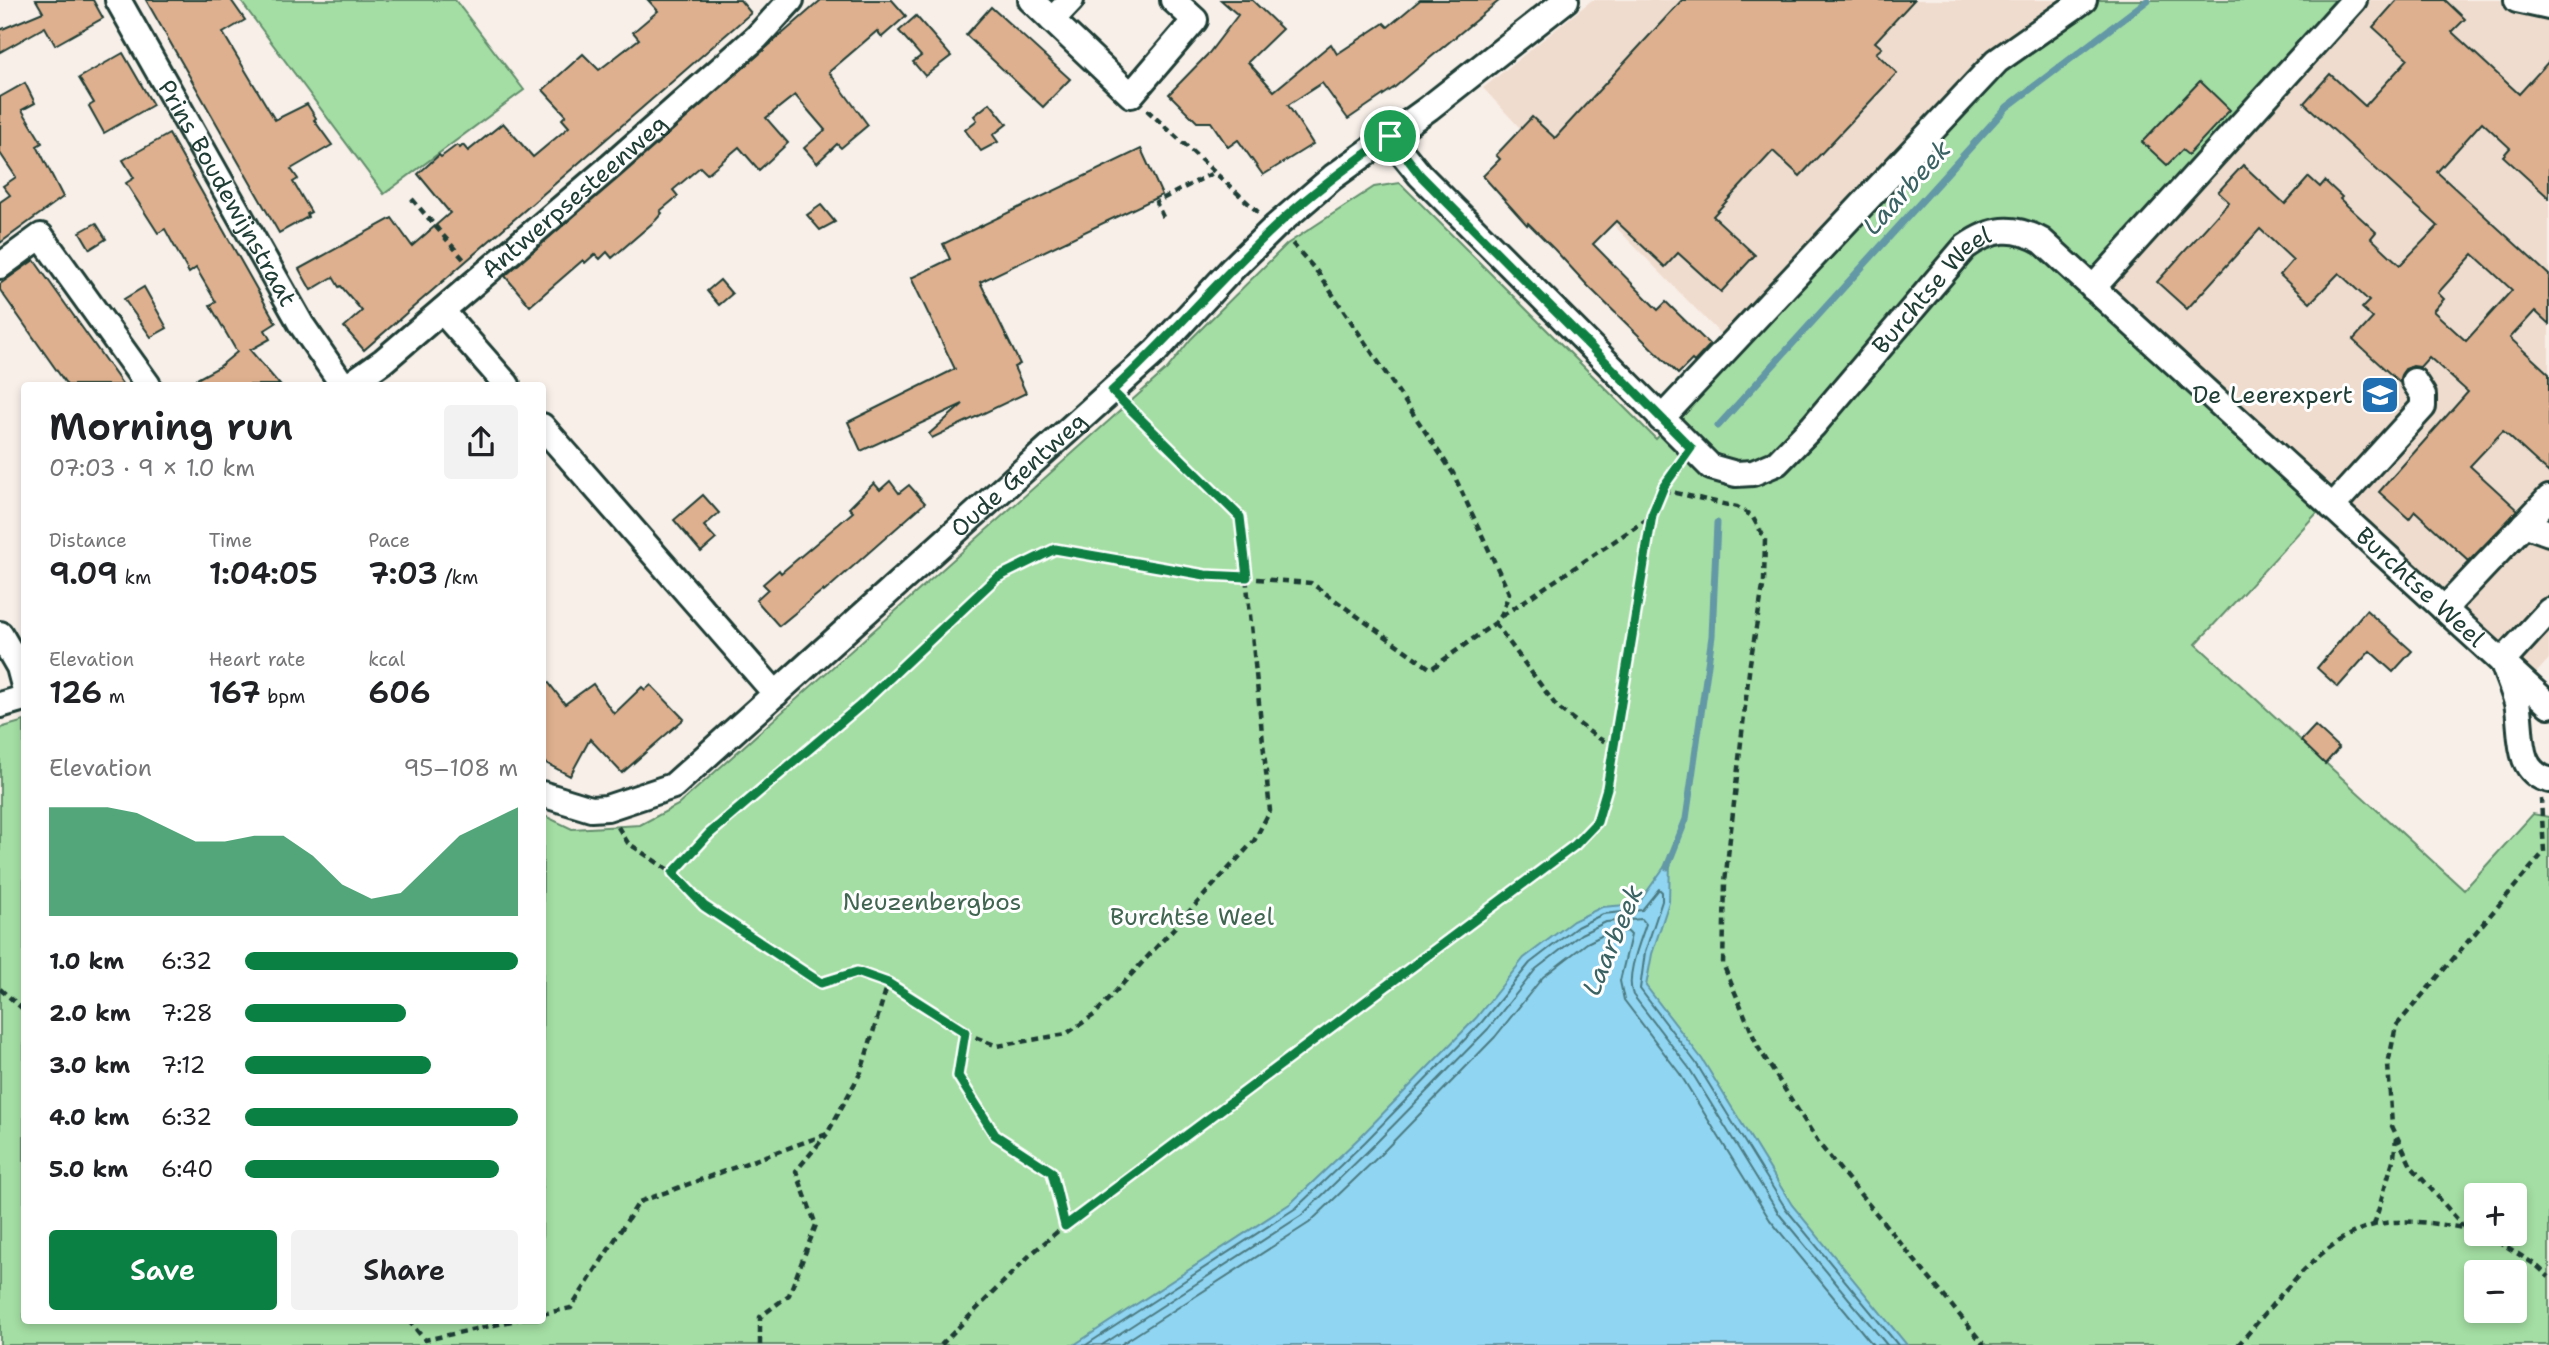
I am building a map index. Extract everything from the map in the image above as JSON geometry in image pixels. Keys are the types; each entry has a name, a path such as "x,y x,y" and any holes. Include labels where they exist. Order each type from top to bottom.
{"street":[{"name":"Prins Boudewijnstraat","path":"118,0 301,324 341,382"},
{"path":"1031,0 1131,94 1195,20 1173,0"},
{"path":"1052,20 1071,0"},
{"name":"Oude Gentweg","path":"546,795 591,808 607,808 673,786 1156,351 1276,226 1333,177 1566,0"},
{"path":"1661,419 1997,61 2084,0"},
{"path":"2093,288 2354,0"},
{"path":"2518,0 2549,7"},
{"name":"Antwerpsesteenweg","path":"353,382 383,361 480,279 747,46 781,4"},
{"name":"Burchtse Weel","path":"1390,136 1420,175 1661,419 1711,467 1736,474 1753,473 1777,463 1813,426 1965,247 1978,238 1998,231 2023,230 2042,241 2549,705"},
{"path":"0,266 41,236 146,382"},
{"path":"442,311 504,382"},
{"path":"2332,507 2423,407 2424,395 2414,381"},
{"path":"546,431 776,694"},
{"path":"2444,609 2549,498"},
{"path":"2524,524 2549,533"},
{"path":"2502,662 2549,611"},
{"path":"0,634 21,675"},
{"name":"Burchtse Weel","path":"2502,662 2517,703 2521,747 2529,769 2546,779"},
{"path":"0,705 21,699"}],"path":[{"path":"1131,94 1249,206 1276,226 1319,274 1452,473 1509,593 1501,616"},
{"path":"1163,216 1156,202 1213,173"},
{"path":"412,199 480,279"},
{"path":"607,808 628,843 673,873 704,906 821,983 857,972 888,983 965,1032 997,1046 1066,1034 1094,1016 1254,841 1270,811 1240,517 1112,391"},
{"path":"941,1345 1030,1255 1065,1226 1575,845 1597,822 1607,788 1652,515 1663,490 1691,448"},
{"path":"1663,490 1737,508 1752,516 1765,539 1764,581 1750,663 1725,882 1723,964 1758,1047 1820,1145 1984,1345"},
{"path":"673,873 709,834 861,705 996,578 1055,549 1205,575 1311,583 1431,669 1501,616 1652,515"},
{"path":"1495,623 1557,707 1614,747"},
{"path":"2464,1227 2411,1167 2396,1135 2392,1126 2388,1064 2396,1026 2544,852 2540,806 2546,779"},
{"path":"760,1345 760,1317 789,1295 816,1225 796,1171 827,1134 861,1072 888,983"},
{"path":"0,989 21,1007"},
{"path":"965,1032 958,1076 995,1135 1052,1172 1065,1226"},
{"path":"546,1313 571,1308 639,1202 827,1134"},
{"path":"2374,1225 2394,1157 2396,1135"},
{"path":"2238,1345 2318,1256 2343,1236 2374,1225 2417,1222 2464,1228"},
{"path":"2504,1246 2549,1277"},
{"path":"411,1324 431,1345"},
{"path":"425,1340 498,1324"}],"shaded area":[{"path":"1592,0 2065,0 1740,354 1483,88"},
{"name":"De Leerexpert","path":"2261,0 2549,0 2549,659 2526,684 2093,288"}],"green space":[{"path":"240,0 455,0 524,90 384,194"},
{"name":"Burchtse Weel","path":"2065,0 2354,0 2093,288 2327,502 2196,644 2464,890 2533,814 2549,817 2549,1345 0,1345 0,728 21,722 21,1324 546,1324 546,816 572,829 640,825 678,805 1167,369 1191,339 1287,244 1374,187 1400,183 1656,439 1740,354"}],"water":[{"path":"1670,859 1669,902 1652,954 1646,986 1702,1059 1792,1205 1907,1345 1074,1345 1291,1203 1360,1137 1476,1018 1524,958 1573,921 1602,907 1638,904"}],"building":[{"path":"36,0 93,0 103,18 55,45 45,27 0,52 0,30 43,12"},
{"path":"146,0 231,0 245,20 223,33 275,120 307,104 316,118 314,120 332,145 291,169 298,179 293,182 311,212 307,214 308,217 279,233"},
{"path":"648,0 740,0 751,13 364,350 344,327 362,311 333,277 311,290 299,269 392,218 412,246 450,213 418,174 439,155 441,157 457,145 460,148 463,145 468,151 503,123 533,157 569,127 562,119 566,115 543,90 583,54 599,70 639,39 633,32 658,11"},
{"path":"821,0 892,0 906,16 882,37 877,31 829,72 868,125 841,148 837,144 817,163 804,148 825,130 795,95 766,118 788,143 759,170 739,147 707,174 700,167 673,190 678,196 660,211 662,213 656,220 612,258 607,252 600,259 595,254 585,263 583,260 530,306 505,276"},
{"path":"1221,0 1252,0 1282,29 1248,62 1274,91 1331,44 1337,54 1384,23 1388,27 1420,0 1500,0 1395,87 1348,119 1322,83 1288,105 1313,144 1263,175 1238,140 1228,147 1211,122 1197,122 1169,94 1209,53 1238,15"},
{"path":"1682,0 1914,0 1875,42 1882,48 1876,53 1897,73 1800,176 1773,151 1713,216 1755,255 1721,292 1678,253 1665,267 1616,221 1593,244 1658,310 1666,302 1710,345 1678,374 1528,223 1527,225 1483,176 1500,159 1496,155 1532,117 1555,138"},
{"path":"2397,0 2445,0 2465,19 2452,32 2519,94 2549,61 2549,198 2503,156 2510,148 2482,122 2437,172 2549,275 2549,324 2535,311 2510,338 2549,374 2549,473 2503,431 2470,466 2518,510 2469,561 2415,511 2409,519 2379,492 2468,392 2429,357 2420,367 2405,369 2399,382 2353,340 2373,318 2362,308 2369,301 2339,273 2310,303 2280,275 2293,260 2260,229 2187,309 2157,282 2229,202 2218,192 2243,165 2285,204 2309,177 2320,187 2325,181 2342,197 2340,199 2376,232 2371,238 2400,265 2438,226 2304,103 2330,74 2365,106 2408,59 2373,27","holes":["2473,254 2512,290 2466,341 2433,311 2444,299 2438,293"]},
{"path":"991,7 1070,79 1043,107 966,35"},
{"path":"916,16 951,56 925,76 913,62 921,56 899,31"},
{"path":"123,53 153,105 104,133 89,106 94,103 79,78"},
{"path":"2200,81 2230,110 2188,155 2182,150 2167,165 2142,142"},
{"path":"25,83 35,103 22,110 42,143 37,146 63,197 0,243 0,202 10,195 3,186 16,177 0,153 0,97"},
{"path":"990,103 1007,124 993,135 998,142 981,151 965,130 977,120 974,116"},
{"path":"169,134 276,323 265,330 270,339 250,350 277,382 192,382 219,367 237,352 210,305 216,302 196,268 189,273 165,229 158,233 126,183 134,178 123,160"},
{"path":"1141,149 1162,195 980,282 1020,364 1014,367 1026,393 932,438 929,434 963,404 861,451 848,422 955,369 911,278 950,259 943,244"},
{"path":"821,205 835,222 820,230 807,215"},
{"path":"96,223 106,239 90,249 80,232"},
{"path":"34,260 121,382 65,382 0,290 0,284"},
{"path":"720,280 732,294 719,305 707,291"},
{"path":"144,287 167,328 151,337 124,299"},
{"path":"890,481 899,493 909,485 925,503 824,592 823,590 779,626 756,600 768,589 763,584 779,570 781,573 853,512 849,508 874,483 880,490"},
{"path":"703,495 719,513 704,526 716,539 701,552 674,520"},
{"path":"2366,610 2412,651 2393,672 2370,651 2338,687 2317,668"},
{"path":"546,679 565,704 593,684 614,714 642,687 645,690 651,685 684,719 622,773 590,739 570,776 546,763"},
{"path":"2315,726 2339,748 2325,764 2301,741"}],"waterway":[{"name":"Laarbeek","path":"1718,426 2007,107 2148,0"},
{"name":"Laarbeek","path":"1667,867 1686,819 1712,636 1717,523"}],"place":[{"name":"De Leerexpert","path":"2380,395"}],"route":[{"path":"1390,136 1420,175 1691,448 1664,486 1652,515 1607,788 1597,822 1575,845 1065,1226 1052,1172 995,1135 958,1076 965,1032 888,983 857,972 821,983 704,906 673,873 709,834 861,705 996,578 1055,549 1205,575 1247,577 1240,517 1112,391 1156,351 1276,226 1333,177 1390,136"}],"park label":[{"name":"Neuzenbergbos","path":"932,902"}]}
